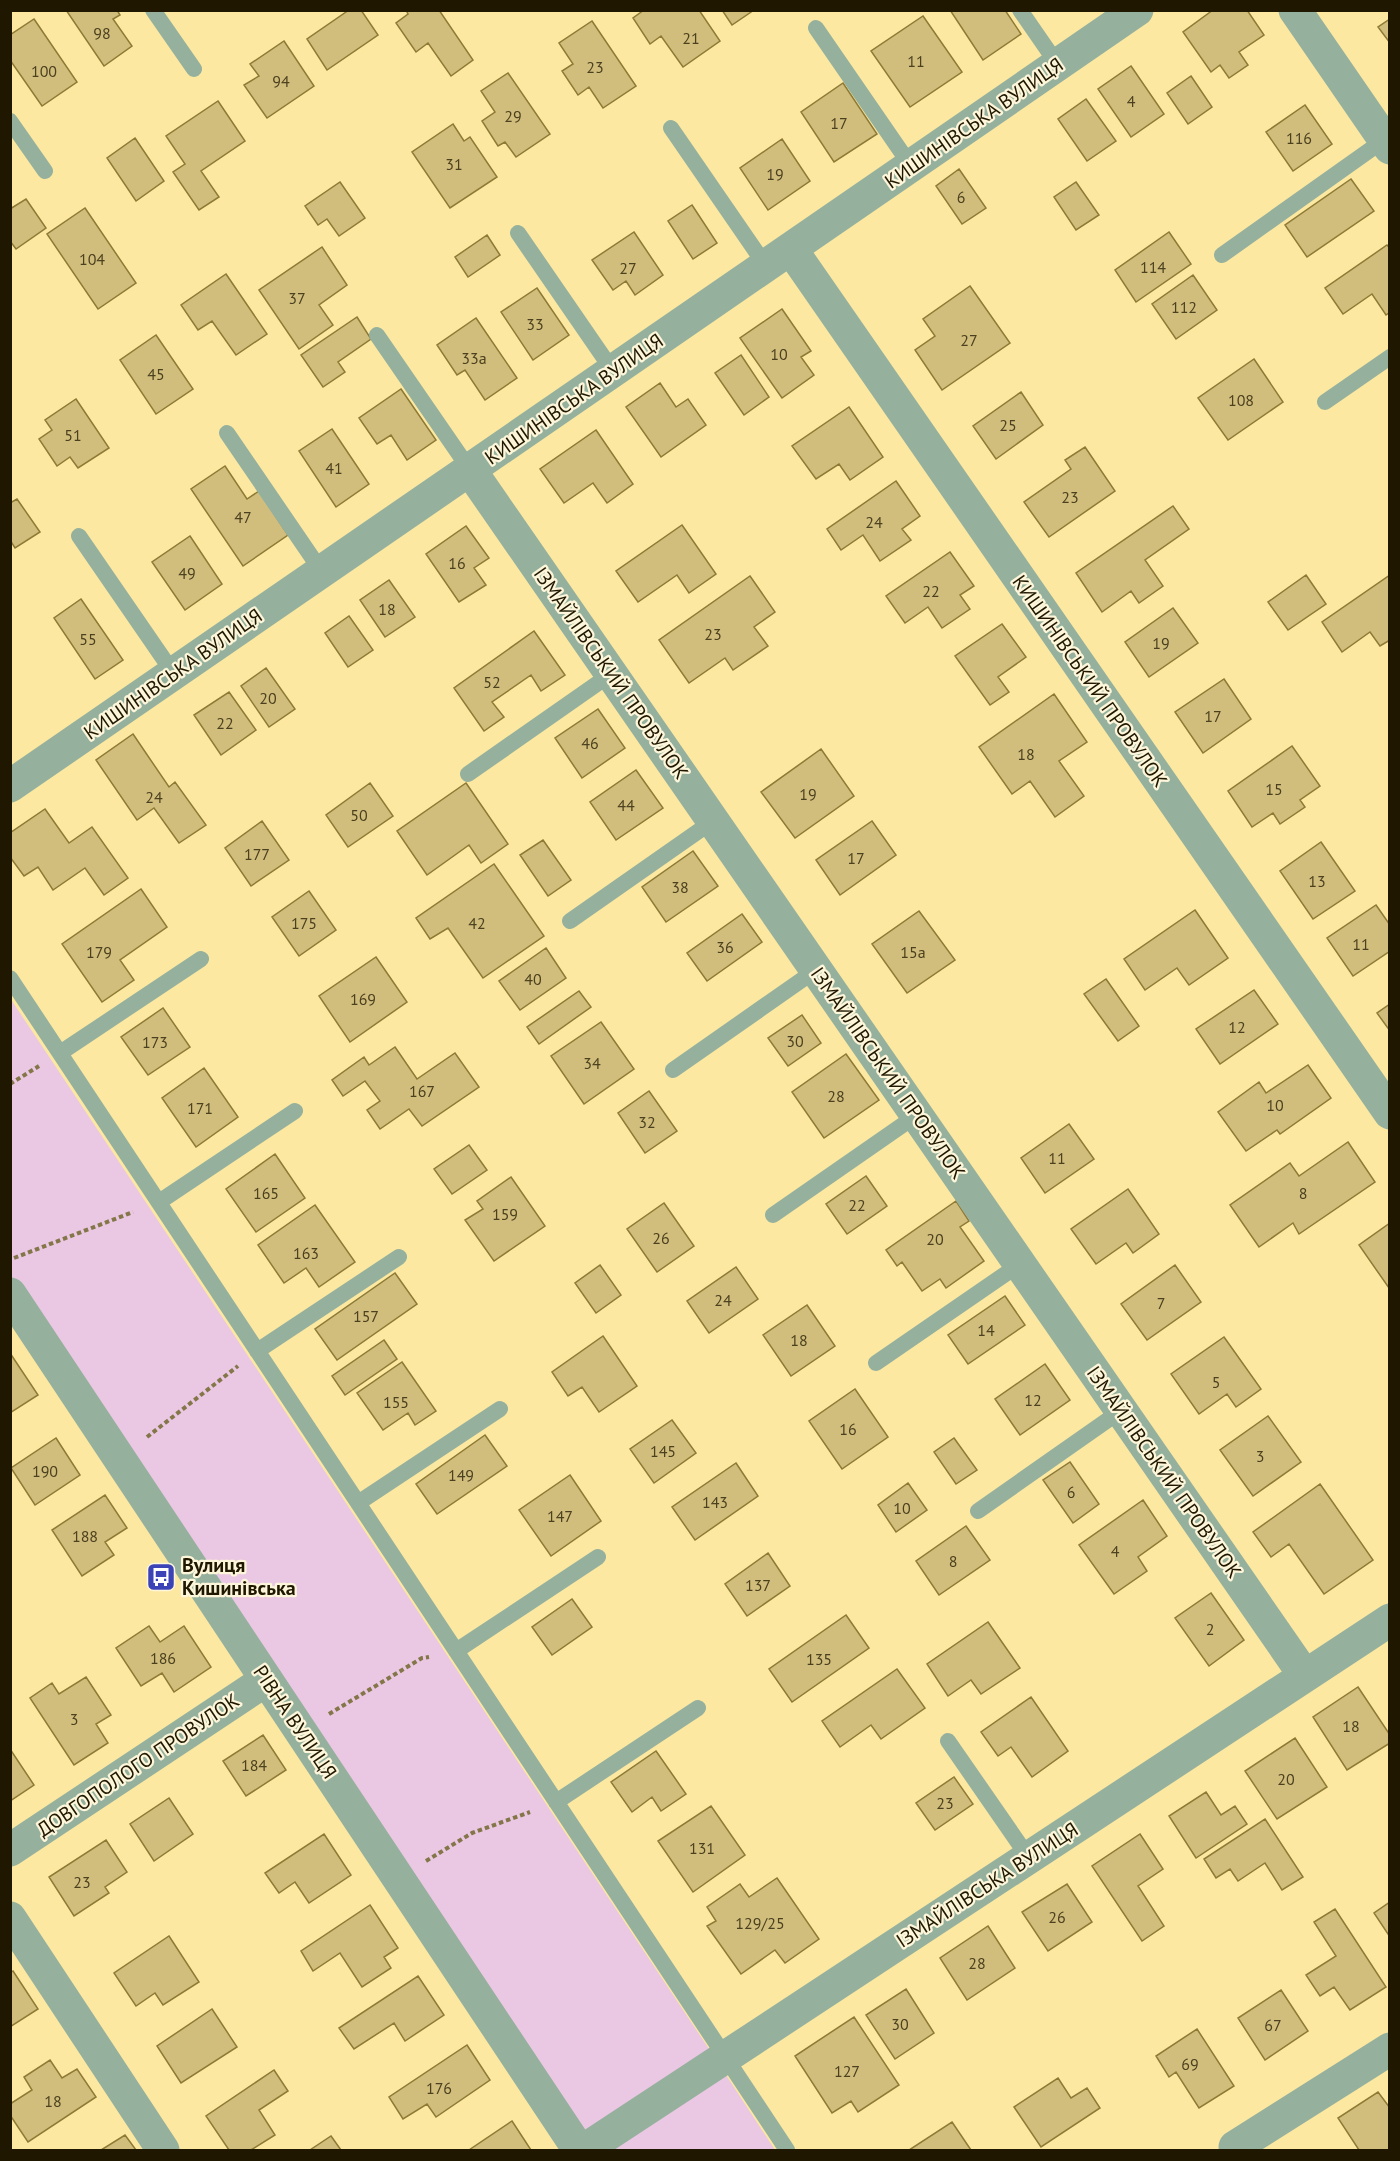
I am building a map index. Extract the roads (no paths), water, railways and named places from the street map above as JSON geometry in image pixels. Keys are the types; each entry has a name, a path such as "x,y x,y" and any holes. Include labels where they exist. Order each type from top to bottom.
{"street":[{"name":"КИШИНІВСЬКА ВУЛИЦЯ","path":"10,786 1137,10"},
{"path":"1294,10 1387,144"},
{"name":"КИШИНІВСЬКИЙ ПРОВУЛОК","path":"778,258 1389,1113"},
{"name":"ІЗМАЙЛІВСЬКИЙ ПРОВУЛОК","path":"470,470 1305,1676"},
{"name":"РІВНА ВУЛИЦЯ","path":"10,1294 579,2151"},
{"name":"ІЗМАЙЛІВСЬКА ВУЛИЦЯ","path":"584,2151 1389,1620"},
{"name":"ДОВГОПОЛОГО ПРОВУЛОК","path":"10,1850 266,1680"},
{"path":"10,1918 164,2151"},
{"path":"1238,2151 1235,2147 1389,2049"}],"lane":[{"path":"153,10 194,69"},
{"path":"1020,10 1058,65"},
{"path":"816,28 911,166"},
{"path":"10,121 45,171"},
{"path":"671,128 778,258"},
{"path":"1222,255 1387,144"},
{"path":"518,233 613,371"},
{"path":"377,335 470,470"},
{"path":"1325,402 1389,357"},
{"path":"227,433 322,572"},
{"path":"79,536 174,674"},
{"path":"468,774 611,674"},
{"path":"570,921 713,821"},
{"path":"60,1053 201,959"},
{"path":"673,1070 816,970"},
{"path":"10,978 787,2151"},
{"path":"159,1202 295,1111"},
{"path":"773,1215 917,1115"},
{"path":"257,1351 399,1257"},
{"path":"876,1364 1020,1264"},
{"path":"358,1503 500,1409"},
{"path":"978,1510 1122,1410"},
{"path":"456,1651 598,1557"},
{"path":"556,1802 698,1708"},
{"path":"948,1741 1029,1858"}],"place":[{"name":"Вулиця Кишинівська","path":"161,1577"}]}
